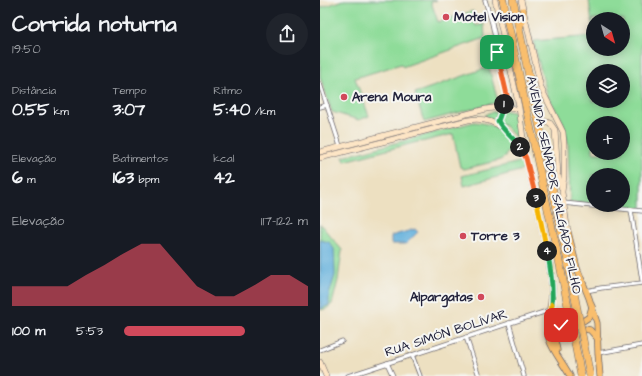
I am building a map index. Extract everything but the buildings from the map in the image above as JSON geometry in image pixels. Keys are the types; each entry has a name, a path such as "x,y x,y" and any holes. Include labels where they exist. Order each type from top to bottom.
{"highway":[{"name":"AVENIDA SENADOR SALGADO FILHO","path":"502,0 561,270 581,376"},
{"name":"AVENIDA SENADOR SALGADO FILHO","path":"513,0 569,267 590,376"},
{"path":"519,30 523,11"}],"main road":[{"name":"AVENIDA SENADOR SALGADO FILHO","path":"495,0 519,107 526,158"},
{"path":"520,0 540,88 563,132 564,176 562,192"},
{"path":"486,120 484,112 491,107"},
{"path":"320,158 340,146 437,120 491,107 513,108"},
{"path":"500,126 498,116 504,107"},
{"path":"320,152 333,151 422,132 479,118 500,126 516,141 526,158 539,212"},
{"path":"422,132 436,125 437,120"},
{"path":"544,121 550,123 555,130 558,175 568,232"},
{"name":"AVENIDA SENADOR SALGADO FILHO","path":"539,212 553,289 548,326 549,338 551,345 570,376"},
{"name":"AVENIDA SENADOR SALGADO FILHO","path":"568,232 577,268 597,324 600,376"},
{"path":"583,321 589,317 592,307"},
{"path":"550,313 554,321 565,325"},
{"path":"585,328 590,330 598,339"},
{"path":"560,359 555,347 555,341 560,335 566,332"},
{"path":"320,362 326,376"}],"street":[{"path":"485,0 492,23 507,95 513,108"},
{"path":"320,84 340,146"},
{"path":"504,107 504,102 507,95"},
{"path":"320,107 327,104"},
{"path":"563,203 642,211"},
{"path":"586,291 642,281 631,210"},
{"name":"RUA SIMÓN BOLÍVAR","path":"348,376 509,323 550,313"},
{"path":"509,323 524,376"},
{"path":"466,337 479,376"},
{"path":"320,350 342,341"},
{"path":"598,353 642,345"},
{"path":"412,355 420,376"},
{"path":"387,363 393,376"}],"green space":[{"path":"344,0 437,0 431,2 438,22 473,11 476,26 484,24 485,38 403,67 401,64 355,78 369,116 359,120 332,112 320,77 320,8"},
{"path":"589,0 642,0 642,208 630,207 630,168 586,168 586,203 570,202 568,143 563,122 548,97 533,41 586,37 586,56 630,56 630,12 590,12"},
{"path":"489,67 498,102 424,122 415,93"},
{"path":"502,110 516,113 520,142 505,126 486,117 485,115"},
{"path":"474,122 498,128 507,136 509,147 507,153 502,159 464,169 460,167 453,134 345,161 343,157"},
{"path":"524,161 526,169 464,186 462,176"},
{"path":"320,224 342,250 338,280 332,304 326,309 320,310"}],"water":[{"path":"415,229 418,232 406,244 391,244 391,236"},
{"path":"320,240 329,242 334,249 335,275 329,295 329,305 320,309"}],"place":[{"name":"Motel Vision","path":"446,17"},
{"name":"Arena Moura","path":"344,97"},
{"name":"Torre 3","path":"463,236"},
{"name":"Alpargatas","path":"481,297"}],"route":[{"path":"497,52 507,95 504,102 504,107 498,116 498,121 500,126 520,146 526,158 534,187 551,272 553,289 550,315 554,321 561,325"}]}
